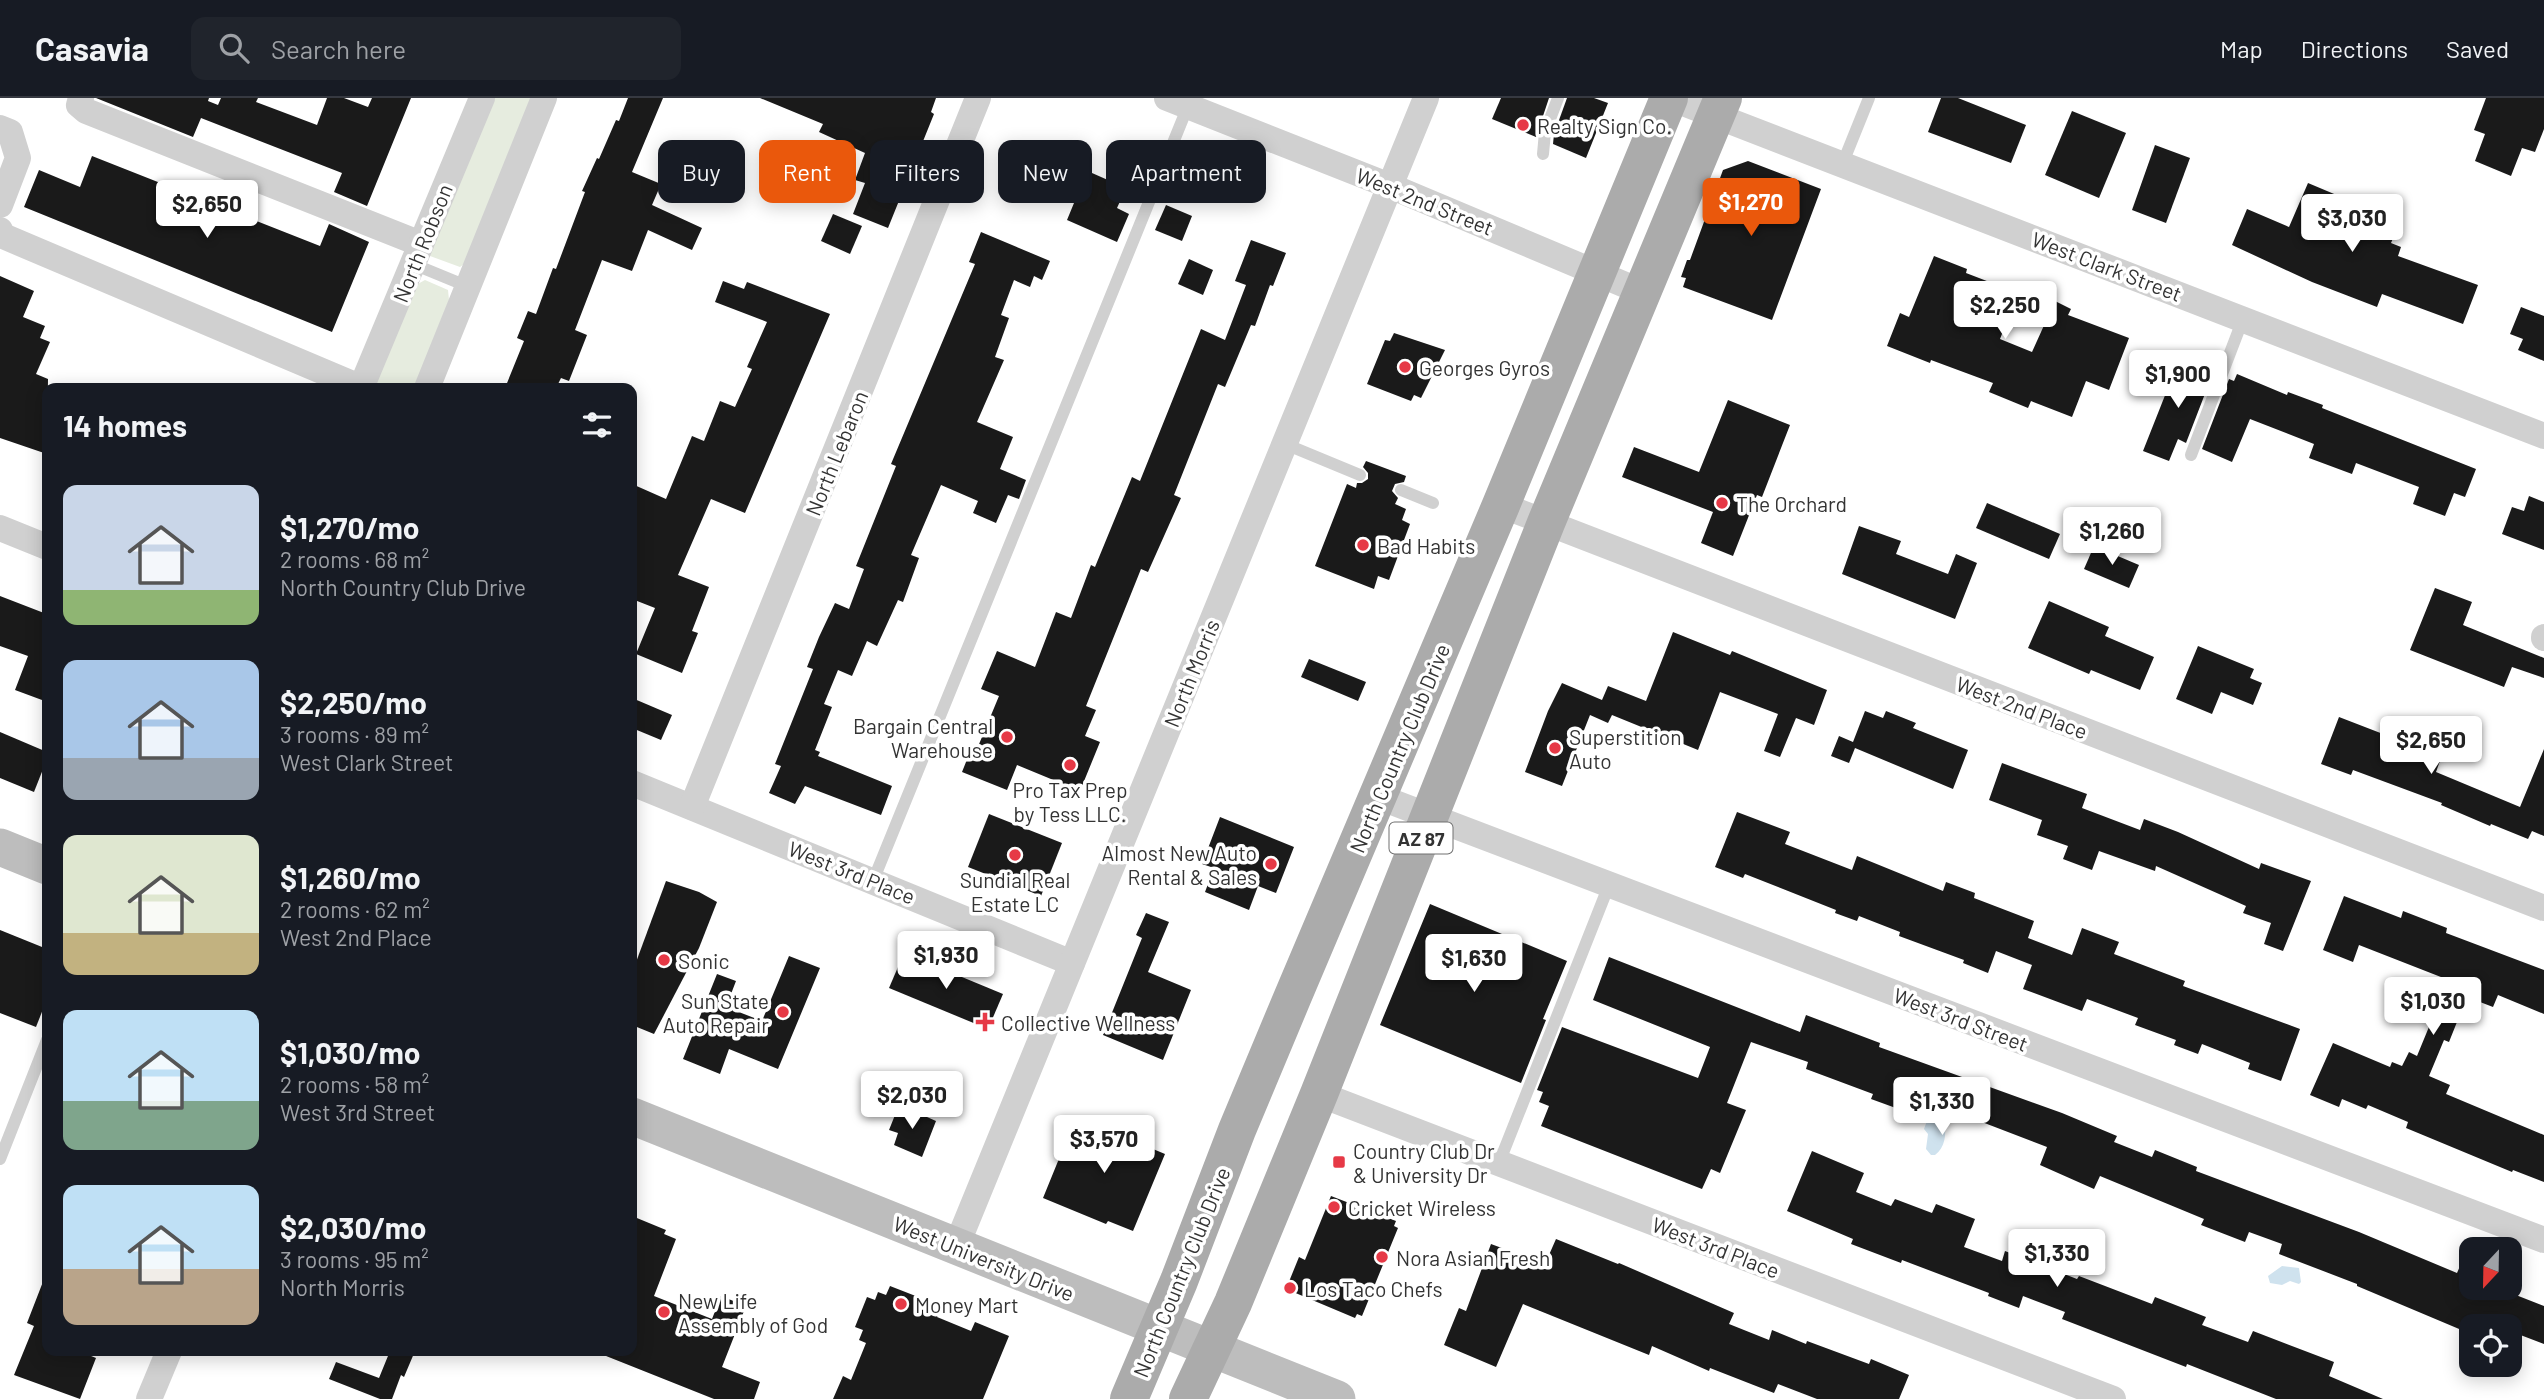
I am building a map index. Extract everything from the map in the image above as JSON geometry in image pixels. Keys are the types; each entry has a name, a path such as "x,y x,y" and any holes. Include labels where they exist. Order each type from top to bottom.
{"main road":[{"name":"North Country Club Drive","path":"1129,1399 1247,1107 1670,98"},
{"name":"AZ 87","path":"1188,1399 1233,1303 1319,1094 1546,523 1719,107"},
{"path":"0,847 42,864"},
{"name":"West University Drive","path":"637,1118 1337,1399"}],"street":[{"path":"81,98 79,105 86,111 417,254"},
{"name":"North Robson","path":"364,383 482,98"},
{"path":"429,383 544,98"},
{"name":"North Lebaron","path":"692,807 978,98"},
{"name":"North Morris","path":"956,1247 1426,98"},
{"name":"West Clark Street","path":"1670,98 1719,107 1842,165 2544,436"},
{"name":"West 2nd Street","path":"1177,102 1390,186 1642,292"},
{"path":"0,128 10,132 18,158 0,205"},
{"path":"0,230 4,236 350,383"},
{"name":"West 2nd Place","path":"1501,505 2544,908"},
{"path":"0,528 42,545"},
{"name":"West 3rd Place","path":"637,785 1072,963"},
{"name":"West 3rd Street","path":"1379,797 2544,1240"},
{"name":"West 3rd Place","path":"1319,1094 2113,1399"},
{"path":"149,1399 167,1356"}],"lane":[{"path":"1543,154 1545,132 1558,98"},
{"path":"1842,165 1869,98"},
{"path":"873,881 1177,102"},
{"path":"417,254 469,287"},
{"path":"2191,456 2243,319"},
{"path":"1285,444 1360,475"},
{"path":"1401,490 1433,503"},
{"path":"1499,1163 1609,885"},
{"path":"0,1159 42,1053"}],"shaded area":[{"path":"492,98 532,98 464,264 460,267 430,256 431,249"},
{"path":"425,280 448,290 449,300 416,383 375,383 416,285"}],"water":[{"path":"1938,1116 1944,1122 1944,1140 1938,1152 1931,1155 1926,1149 1928,1134 1924,1129 1928,1118"},
{"path":"2282,1266 2299,1268 2301,1282 2299,1284 2290,1281 2282,1285 2270,1283 2268,1276"}],"building":[{"path":"96,98 209,98 208,101 218,105 221,98 258,98 256,102 317,125 327,98 344,98 368,107 372,98 411,98 367,206 334,192 342,173 201,118 193,137"},
{"path":"628,98 663,98 632,172 658,183 658,191 652,205 702,228 692,250 648,230 632,271 602,260 575,330 587,335 569,381 561,378 558,383 507,383 524,341 517,338 528,311 536,314 585,192 582,191 616,120 619,121"},
{"path":"760,98 936,98 931,112 934,114 924,140 870,140 870,203 898,203 888,228 853,214 865,183 856,180 856,177 865,153 856,149 856,140 837,140 819,132 823,124"},
{"name":"Realty Sign Co.","path":"1501,98 1549,98 1536,137 1492,119"},
{"path":"1567,98 1594,98 1608,103 1586,158 1553,144"},
{"path":"1941,98 1958,98 2026,125 2011,163 1928,132"},
{"path":"2486,98 2544,98 2544,129 2535,152 2522,148 2511,176 2475,161 2485,134 2474,130"},
{"path":"2072,111 2126,133 2099,198 2045,175"},
{"path":"2155,145 2190,158 2166,223 2132,210"},
{"path":"92,156 320,246 329,224 369,242 332,332 24,207 39,170 80,187"},
{"path":"1748,161 1821,189 1772,320 1683,287 1686,278 1681,277 1687,260 1690,260 1723,170"},
{"path":"1092,173 1106,179 1106,203 1119,203 1117,208 1129,214 1117,242 1067,220 1074,203 1092,203"},
{"path":"2308,183 2365,207 2367,202 2402,217 2391,243 2401,247 2398,256 2478,285 2463,324 2382,294 2377,307 2312,282 2232,245 2247,209 2289,227"},
{"path":"1166,205 1192,216 1182,241 1155,230"},
{"path":"833,214 862,226 850,254 821,241"},
{"path":"981,232 1050,261 1042,280 1034,276 1030,287 1014,280 1001,315 1009,318 995,357 1004,360 977,422 1013,437 1000,469 1026,480 1019,499 1008,495 996,523 973,513 978,501 941,485 911,555 919,558 903,602 898,600 877,646 867,641 852,676 838,670 824,704 832,707 815,750 820,752 818,756 892,786 881,815 805,786 795,804 769,793 781,766 775,764 813,669 807,667 835,603 849,609 864,569 856,566 896,466 891,464 975,264 969,262"},
{"path":"1251,240 1286,253 1225,387 1218,384 1174,495 1181,498 1148,572 1141,569 1086,706 1096,710 1085,736 1100,742 1080,791 1017,765 1007,790 962,772 972,747 977,749 999,696 981,689 997,651 1035,667 1056,612 1071,618 1091,565 1095,567 1132,477 1140,481 1201,329 1225,340 1246,285 1235,281"},
{"path":"1934,256 1967,269 1966,273 2018,293 2000,339 2032,352 2055,301 2071,309 2068,315 2129,338 2109,390 2086,381 2072,417 2031,401 2028,408 1989,392 1993,383 1887,346 1900,313 1909,317"},
{"path":"1189,259 1213,270 1203,295 1178,284"},
{"path":"0,276 34,291 23,317 45,326 40,338 50,342 36,374 48,379 48,383 42,383 42,452 0,438"},
{"path":"723,281 744,289 747,282 830,314 745,513 711,499 678,575 709,587 692,631 698,633 682,673 637,654 655,608 637,601 637,486 666,499 692,436 704,441 720,401 735,407 752,369 747,367 767,322 715,302"},
{"path":"2521,307 2544,316 2544,361 2518,350 2523,339 2510,334"},
{"name":"Georges Gyros","path":"1394,333 1445,350 1421,398 1414,395 1411,401 1367,384 1385,340 1390,341"},
{"path":"2179,360 2213,373 2186,443 2178,439 2169,461 2143,451"},
{"path":"2237,374 2287,395 2288,392 2323,405 2322,408 2476,469 2465,497 2454,493 2445,516 2413,504 2419,487 2356,463 2352,474 2309,458 2314,444 2250,419 2232,462 2202,449 2229,379 2234,381"},
{"path":"1728,400 1790,425 1762,497 1757,495 1733,556 1701,543 1713,512 1622,477 1634,447 1699,472"},
{"name":"Bad Habits","path":"1366,461 1406,476 1404,482 1395,484 1392,491 1398,498 1395,504 1406,509 1402,520 1410,524 1389,580 1378,576 1374,589 1315,566 1347,484 1356,488 1357,483 1368,479 1368,473 1363,467"},
{"path":"2529,496 2544,502 2544,550 2502,534 2512,507 2524,511"},
{"path":"1987,503 2060,534 2049,559 1976,528"},
{"path":"1859,526 1901,541 1896,554 1948,574 1956,554 1977,563 1955,619 1842,574"},
{"path":"2094,546 2139,565 2129,588 2084,569"},
{"path":"2435,588 2472,602 2463,625 2544,658 2544,678 2512,667 2504,687 2410,650"},
{"path":"0,596 42,612 42,700 15,690 28,656 0,646"},
{"path":"2049,601 2109,627 2105,636 2154,657 2140,690 2091,670 2089,674 2028,648"},
{"path":"1673,632 1730,655 1732,651 1827,690 1814,725 1796,718 1780,757 1764,751 1778,714 1720,692 1698,750 1612,715 1608,723 1590,715 1562,786 1525,772 1548,711 1562,683 1602,700 1608,686 1646,701"},
{"path":"2198,646 2254,669 2250,678 2262,683 2253,705 2221,692 2212,714 2176,699"},
{"path":"1309,659 1366,682 1358,701 1301,677"},
{"path":"637,700 672,715 661,740 637,730"},
{"path":"1865,711 1883,718 1886,711 1916,723 1913,728 1968,750 1953,789 1855,748 1849,763 1831,756 1839,736 1853,742"},
{"path":"2339,717 2396,739 2399,730 2445,747 2436,772 2520,807 2544,749 2544,836 2532,831 2528,839 2353,770 2351,775 2321,764"},
{"path":"0,732 42,750 42,772 34,792 0,778"},
{"path":"2002,763 2087,794 2082,808 2140,830 2144,819 2259,869 2261,863 2311,881 2283,951 2264,944 2271,923 2243,913 2246,906 2156,866 2155,871 2099,851 2092,870 2063,859 2068,846 2037,835 2042,820 1989,800"},
{"path":"1737,812 1790,832 1785,844 1852,870 1857,856 1943,891 1946,882 1975,893 1974,898 2034,921 2028,938 2072,955 2082,928 2119,942 2114,954 2185,981 2183,986 2300,1029 2281,1081 2248,1069 2250,1063 2202,1044 2198,1054 2174,1045 2176,1040 2135,1025 2138,1018 2087,999 2082,1011 2023,989 2032,965 1996,951 1988,973 1963,963 1964,960 1899,936 1900,932 1859,916 1857,921 1745,874 1743,878 1715,867"},
{"name":"Sundial Real Estate LC","path":"989,814 1062,843 1041,896 968,867"},
{"path":"1220,817 1294,847 1276,893 1258,886 1249,910 1205,892 1214,868 1202,864"},
{"name":"Sonic","path":"666,881 699,892 717,902 699,948 654,1034 637,1027 637,959"},
{"path":"2344,896 2401,918 2403,911 2447,928 2446,933 2544,970 2544,1014 2498,995 2493,1007 2467,997 2449,1042 2444,1040 2429,1076 2450,1085 2446,1094 2544,1135 2544,1182 2513,1170 2512,1172 2406,1128 2408,1122 2368,1105 2366,1109 2342,1099 2339,1107 2310,1095 2333,1043 2390,1067 2392,1062 2402,1066 2409,1052 2417,1056 2445,988 2446,979 2359,945 2353,962 2323,950"},
{"path":"1430,904 1567,961 1521,1083 1380,1025"},
{"path":"1146,913 1169,922 1148,972 1191,990 1163,1060 1103,1035 1142,938 1136,935"},
{"path":"0,930 42,947 42,1012 36,1027 0,1013"},
{"path":"904,953 1003,994 988,1029 889,988"},
{"path":"789,956 820,968 778,1069 729,1049 720,1074 683,1059 717,974 736,981 726,1007 762,1021"},
{"path":"1609,957 1800,1032 1806,1015 1880,1043 1879,1047 2062,1113 2117,1136 2114,1142 2152,1157 2155,1150 2197,1167 2196,1171 2359,1232 2457,1273 2459,1268 2459,1300 2522,1300 2522,1297 2544,1306 2544,1344 2522,1336 2522,1314 2459,1314 2459,1329 2357,1284 2279,1254 2282,1244 2249,1232 2245,1242 2201,1225 2204,1219 2100,1176 2094,1189 2040,1165 2047,1147 1961,1114 1959,1120 1908,1100 1904,1111 1871,1099 1873,1094 1806,1069 1808,1062 1751,1042 1727,1103 1746,1110 1720,1173 1711,1169 1702,1189 1541,1126 1549,1106 1539,1102 1543,1092 1537,1090 1562,1027 1698,1078 1710,1047 1593,1000"},
{"path":"909,1109 936,1121 922,1157 894,1145 898,1133 889,1130 897,1110 907,1113"},
{"path":"1076,1117 1165,1154 1133,1231 1108,1221 1106,1224 1043,1198"},
{"path":"1812,1151 1864,1173 1856,1192 1891,1206 1895,1199 1932,1213 1936,1204 1975,1219 1964,1247 2002,1261 2005,1251 2152,1304 2155,1297 2206,1317 2202,1325 2248,1342 2253,1331 2334,1362 2329,1376 2383,1399 2276,1399 2062,1319 2065,1312 2023,1296 2019,1308 1988,1296 1989,1293 1851,1244 1853,1239 1787,1211"},
{"path":"1331,1196 1396,1221 1394,1226 1398,1228 1362,1316 1357,1314 1355,1318 1286,1289 1299,1257 1305,1260"},
{"name":"New Life Assembly of God","path":"637,1218 666,1230 664,1234 676,1239 654,1296 712,1319 721,1296 746,1306 722,1367 760,1382 754,1399 714,1399 606,1356 637,1356"},
{"path":"1556,1239 1734,1313 1729,1324 1769,1340 1772,1330 1869,1364 1871,1359 1909,1375 1899,1399 1817,1399 1778,1384 1774,1393 1710,1368 1709,1371 1652,1346 1649,1355 1523,1304 1496,1367 1444,1345 1459,1308 1466,1311 1491,1244 1545,1264"},
{"path":"42,1284 42,1356 96,1358 80,1399 14,1375 34,1326 27,1323"},
{"path":"890,1286 931,1302 928,1311 938,1315 937,1317 971,1331 975,1322 1009,1336 983,1399 833,1399 843,1376 851,1380 866,1343 859,1340 863,1330 855,1327 867,1297 875,1300 878,1292 886,1295"},
{"path":"388,1356 413,1356 404,1377 401,1375 392,1399 380,1399 329,1379 336,1362 379,1378"}],"place":[{"name":"Realty Sign Co.","path":"1523,125"},
{"name":"Georges Gyros","path":"1405,367"},
{"name":"The Orchard","path":"1722,503"},
{"name":"Bad Habits","path":"1363,545"},
{"name":"Bargain Central Warehouse","path":"1007,737"},
{"name":"Superstition Auto","path":"1555,748"},
{"name":"Pro Tax Prep by Tess LLC.","path":"1070,765"},
{"name":"Sundial Real Estate LC","path":"1015,855"},
{"name":"Almost New Auto Rental & Sales","path":"1271,864"},
{"name":"Sonic","path":"664,960"},
{"name":"Sun State Auto Repair","path":"783,1012"},
{"name":"Collective Wellness","path":"985,1022"},
{"name":"Country Club Dr & University Dr","path":"1339,1162"},
{"name":"Cricket Wireless","path":"1334,1207"},
{"name":"Nora Asian Fresh","path":"1382,1257"},
{"name":"Los Taco Chefs","path":"1290,1288"},
{"name":"Money Mart","path":"901,1304"},
{"name":"New Life Assembly of God","path":"664,1312"}]}
